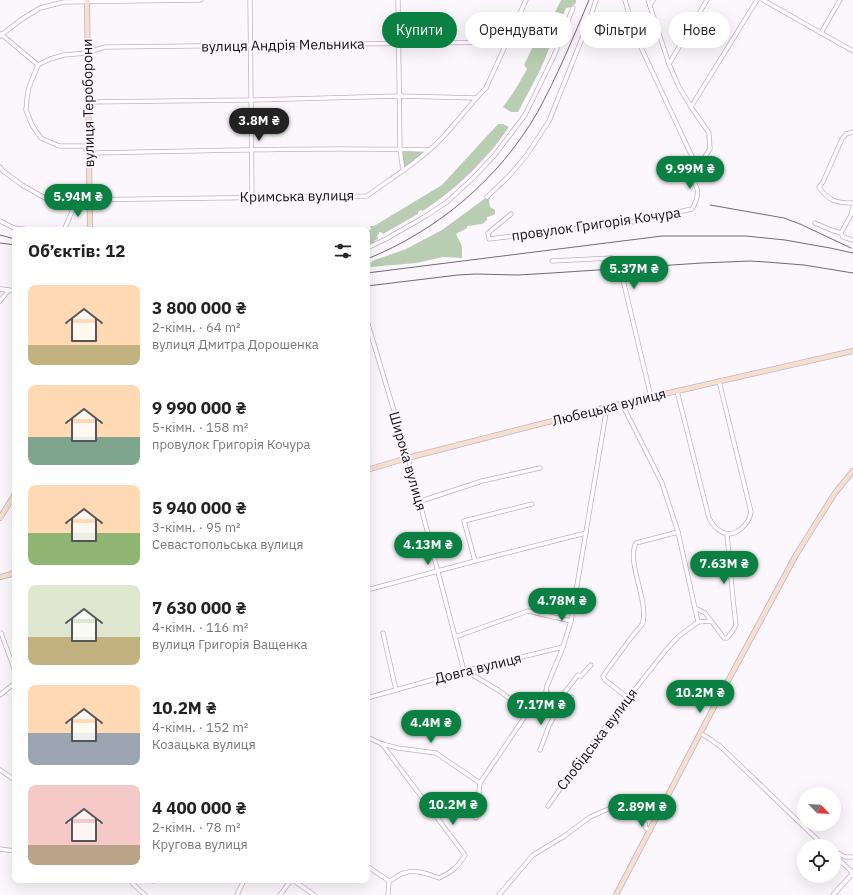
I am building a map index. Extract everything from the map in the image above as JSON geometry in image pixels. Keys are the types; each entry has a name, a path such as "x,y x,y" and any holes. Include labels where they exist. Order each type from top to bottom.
{"main road":[{"name":"вулиця Тероборони","path":"87,1 90,227"},
{"name":"Любецька вулиця","path":"370,469 407,458 607,407 853,351"},
{"path":"616,895 700,733 799,550 835,493 853,471"},
{"path":"0,518 12,499"},
{"path":"0,577 12,574"}],"street":[{"path":"201,0 64,2 40,8 0,34 38,65 29,87 26,110 32,125 41,138 59,146 84,146 89,153 251,150 430,150"},
{"path":"250,0 252,197"},
{"path":"398,0 398,12"},
{"name":"Кримська вулиця","path":"521,12 526,0"},
{"path":"487,197 509,176 526,156 549,120 596,0"},
{"path":"625,0 638,41 695,163 704,158 710,149 709,133 679,87 669,64 648,0"},
{"path":"650,5 653,0"},
{"path":"669,64 707,0"},
{"path":"691,107 757,0"},
{"path":"763,0 853,51"},
{"path":"821,34 840,0"},
{"path":"370,246 386,239 447,202 494,156 525,115 553,58 573,8"},
{"name":"вулиця Андрія Мельника","path":"38,65 50,59 64,55 87,53 106,47 382,43"},
{"path":"399,48 400,149 403,170"},
{"name":"Кримська вулиця","path":"0,167 22,185 45,198 90,200 367,196 430,150 443,137 486,88 504,48"},
{"path":"88,102 399,96 476,98"},
{"path":"853,132 846,134 842,139 820,187 822,192 837,202 853,203"},
{"name":"провулок Григорія Кочура","path":"511,214 488,233 489,239 631,222 685,212 692,209 695,205 699,192 696,183 688,171 690,165 695,163"},
{"path":"65,227 77,200"},
{"path":"841,233 851,215 853,207"},
{"path":"0,221 12,227"},
{"path":"815,223 841,233 843,237 853,240"},
{"path":"552,262 612,258 619,263 651,397"},
{"path":"0,289 12,291"},
{"path":"0,301 8,291"},
{"name":"Широка вулиця","path":"370,331 407,458 465,671"},
{"path":"677,391 709,518 717,529 727,534 741,529 748,522 751,512 719,382"},
{"path":"622,404 662,483 678,532 698,622 711,622"},
{"path":"572,697 563,715 546,691 563,647 571,621 607,407"},
{"path":"424,500 482,481 540,468"},
{"path":"475,561 464,521 532,504"},
{"path":"628,698 605,680 603,676 643,623 643,609 634,565 634,547 636,543 678,532"},
{"path":"370,589 586,533"},
{"path":"695,608 705,613 724,638 727,638 736,625 727,534"},
{"path":"455,637 528,611 571,621"},
{"name":"Слобідська вулиця","path":"548,806 584,754 666,650 679,636 698,622"},
{"path":"1,633 12,663"},
{"path":"383,633 396,690"},
{"name":"Довга вулиця","path":"370,697 465,671 563,647"},
{"path":"540,750 557,707 578,675 581,676 591,665"},
{"path":"465,671 498,690 528,712 536,714 544,710 557,707"},
{"path":"0,695 12,685"},
{"path":"476,818 480,783 528,712"},
{"path":"700,733 721,747 817,839"},
{"path":"370,738 382,744 398,748 436,753 480,783"},
{"path":"382,744 466,856 459,865 448,874 439,878 419,871 402,873 390,881 388,895"},
{"path":"0,770 12,778"},
{"path":"499,895 533,855 564,837 590,817 629,800 642,810 646,828 650,831"},
{"path":"0,849 12,851"},
{"path":"841,855 845,857 853,857"},
{"path":"833,895 853,873 841,862"},
{"path":"370,868 390,881"},
{"path":"133,883 145,895"},
{"path":"237,895 243,883"},
{"path":"280,895 290,883"},
{"path":"296,883 314,895"}],"green space":[{"path":"561,0 576,0 576,3 571,7 566,8 564,12 555,12"},
{"path":"532,48 549,48 541,68 518,112 511,112 503,107 527,69 524,65"},
{"path":"498,124 503,124 509,127 481,162 449,192 423,211 421,210 418,214 383,234 379,232 377,235 378,239 370,246 370,226 374,226 442,185"},
{"path":"399,151 423,151 422,154 404,168"},
{"path":"487,197 490,198 490,207 495,210 495,214 487,217 487,220 482,224 467,226 467,228 456,234 462,246 462,258 443,257 416,263 371,267 370,263 375,260 406,249 442,230"}],"railway":[{"path":"370,258 418,234 442,218 485,181 504,160 522,137 537,113 551,86 589,0"},
{"path":"710,205 784,218 851,248"},
{"path":"0,235 12,238"},
{"path":"370,273 662,236 746,236 785,240 853,253"},
{"path":"0,243 12,245"},
{"path":"370,286 458,275 518,275 750,261 804,265 853,273"}]}
